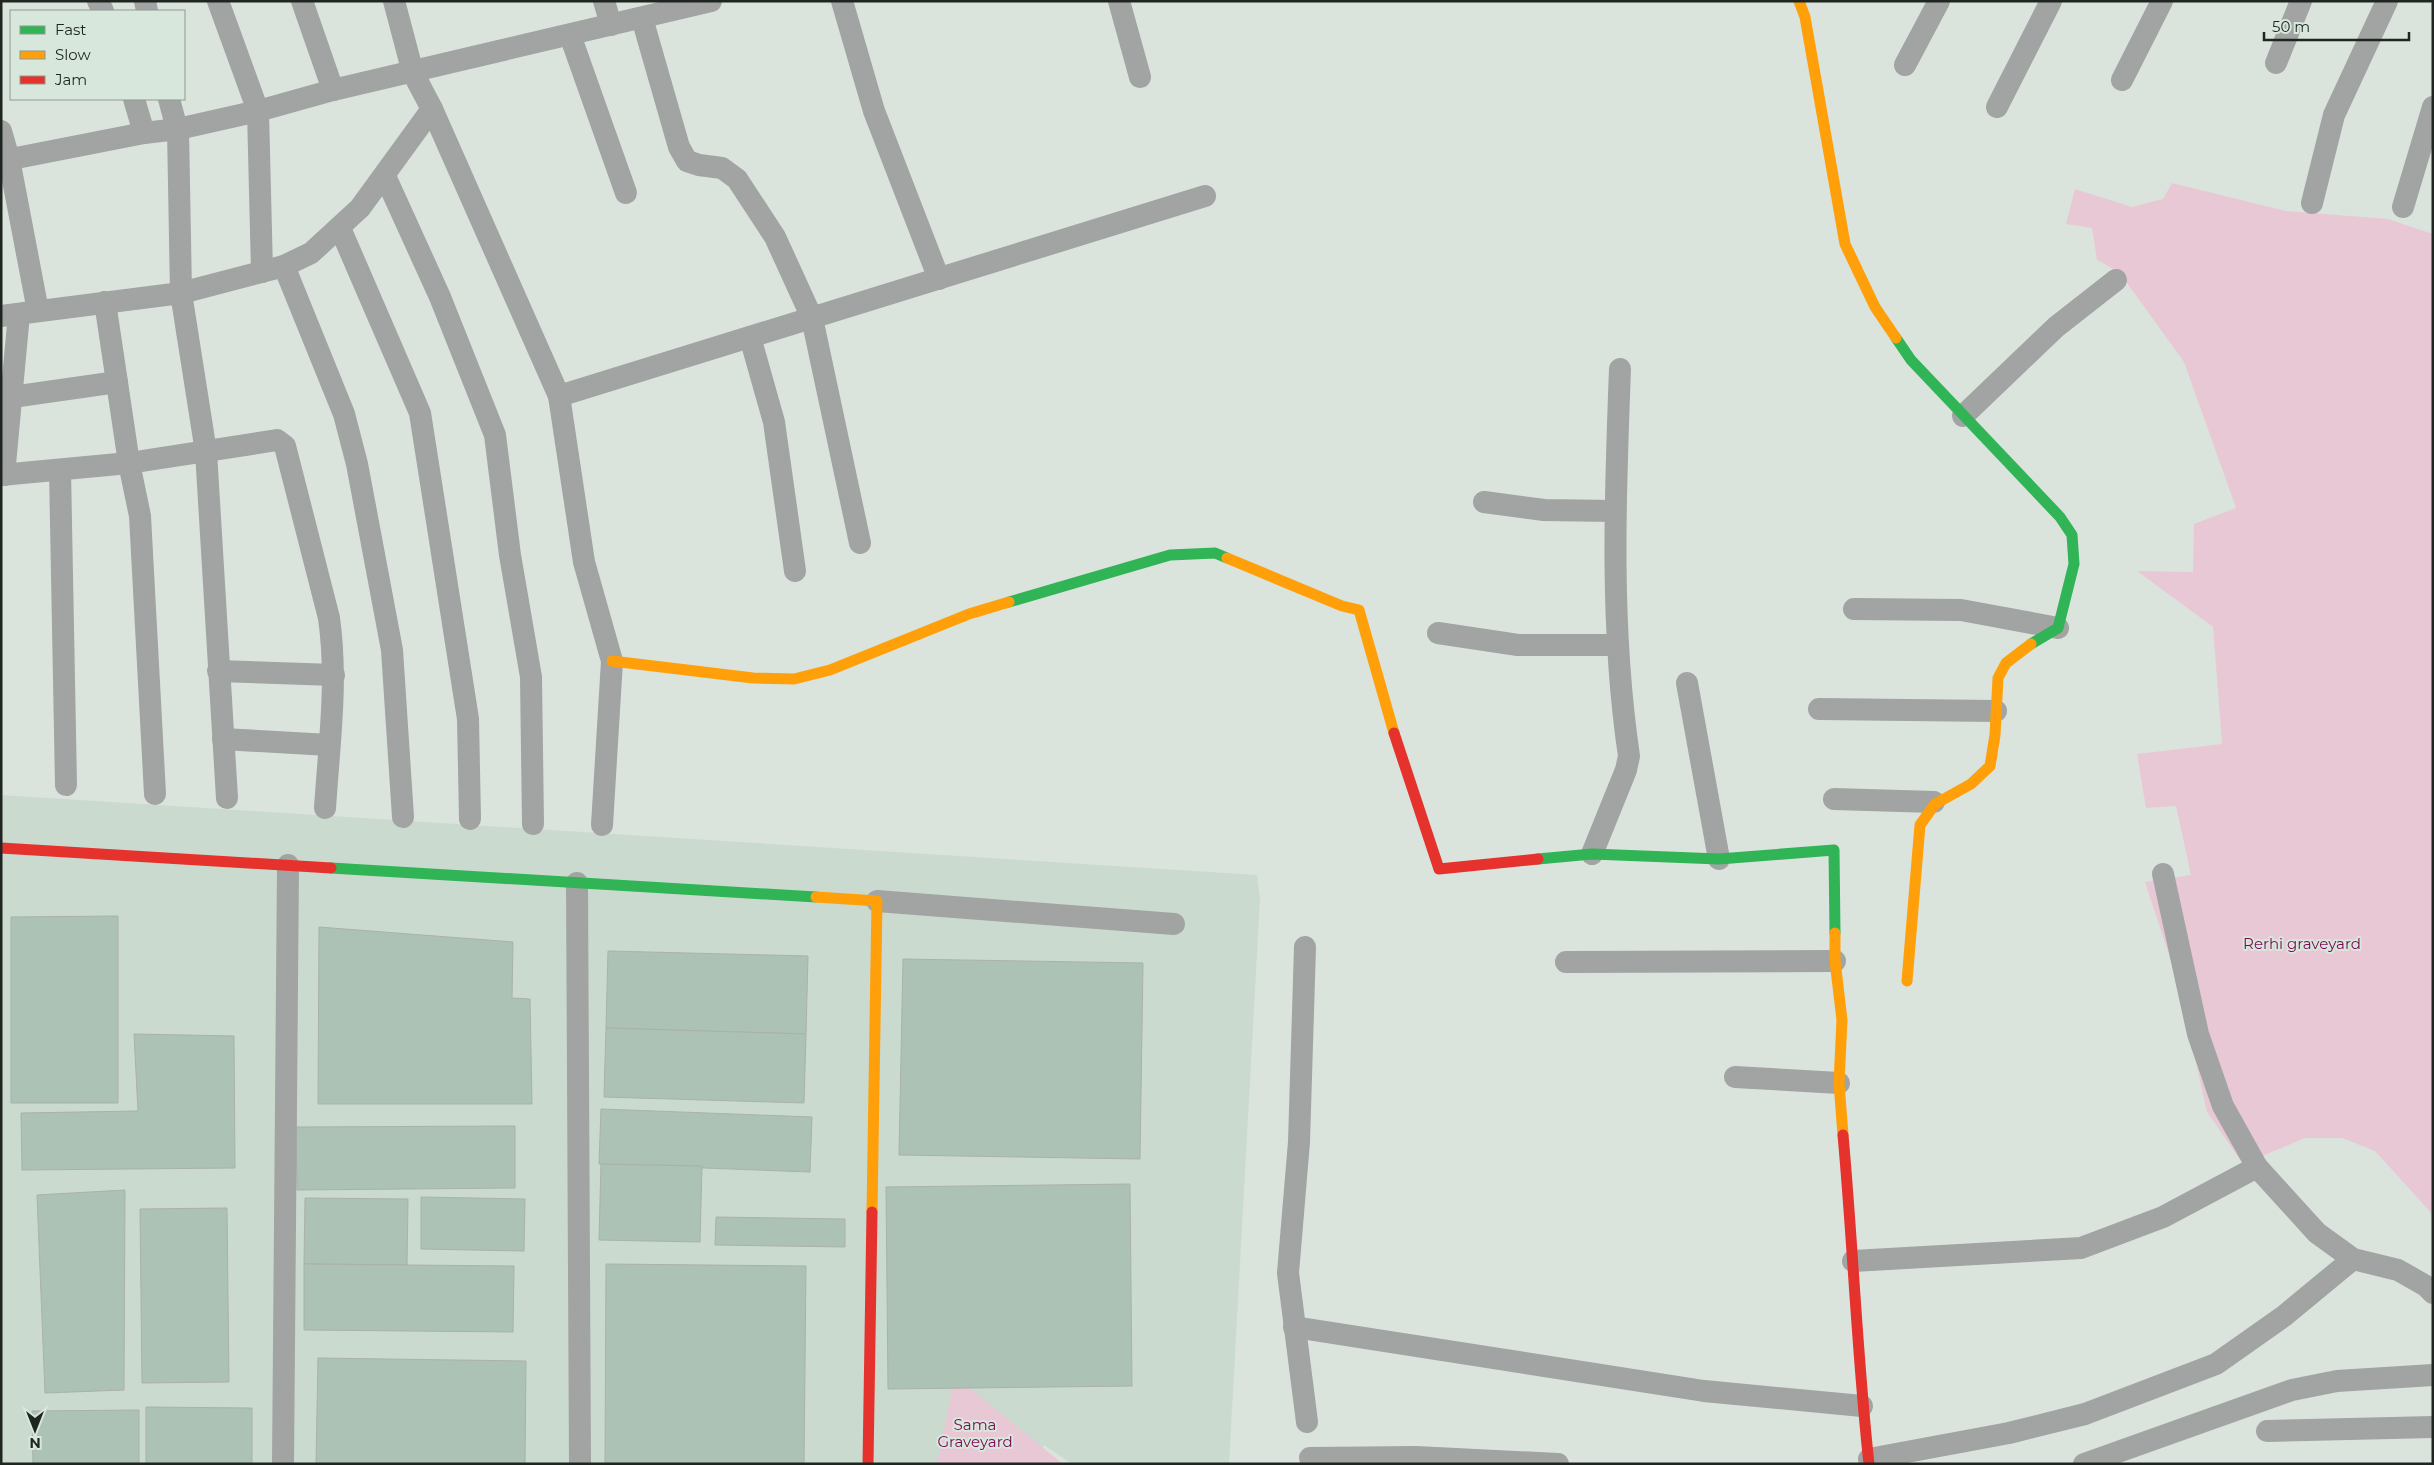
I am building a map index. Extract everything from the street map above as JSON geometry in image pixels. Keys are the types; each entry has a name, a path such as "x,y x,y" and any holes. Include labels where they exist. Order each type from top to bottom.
{"street":[{"path":"218,1 258,111 262,272"},
{"path":"302,1 333,90"},
{"path":"394,1 414,73 559,396 584,562 612,661 602,825"},
{"path":"604,1 611,25"},
{"path":"5,160 144,133 177,129 258,111 333,90 414,73 711,1"},
{"path":"842,1 874,111 940,279"},
{"path":"1119,1 1140,77"},
{"path":"1799,1 1804,17 1845,244 1875,307 1912,360 2060,517 2072,535 2074,564 2058,628 2010,659 1998,676 1997,730 1989,768 1976,780 1934,802 1925,813 1920,825 1907,981"},
{"path":"1905,65 1940,1"},
{"path":"1997,107 2051,1"},
{"path":"2122,80 2162,1"},
{"path":"2276,63 2301,1"},
{"path":"2312,203 2334,115 2387,1"},
{"path":"642,18 678,147 687,161 699,166 722,168 737,179 775,237 812,318 860,543"},
{"path":"570,35 626,194"},
{"path":"134,100 144,133"},
{"path":"169,100 177,129 181,293 206,452 227,798"},
{"path":"2402,207 2433,107"},
{"path":"19,314 181,293 284,266 311,253 360,208 432,110"},
{"path":"1,131 19,314 3,475 129,463 277,440 285,446 329,618 334,676 325,808"},
{"path":"385,176 440,297 494,435 510,555 531,677 533,824"},
{"path":"559,396 1205,196"},
{"path":"340,228 420,413 468,719 470,819"},
{"path":"284,266 344,414 357,464 392,650 404,818"},
{"path":"1964,416 2056,327 2116,280"},
{"path":"105,302 129,463 140,516 156,794"},
{"path":"750,337 774,422 795,570"},
{"path":"1592,854 1626,770 1628,756 1618,645 1614,511 1620,369"},
{"path":"12,397 117,382"},
{"path":"60,470 66,785"},
{"path":"1484,502 1544,510 1614,511"},
{"path":"612,661 752,678 794,679 830,670 979,611 1170,555 1215,553 1342,606 1359,610 1398,747 1439,869 1592,854 1719,859 1834,850 1835,961 1842,1020 1840,1083 1862,1406 1869,1461 2009,1433 2084,1414 2216,1364 2284,1316 2352,1259"},
{"path":"1854,609 1961,610 2058,628"},
{"path":"1438,633 1518,645 1618,645"},
{"path":"218,671 334,676"},
{"path":"1687,682 1719,859"},
{"path":"1819,709 1996,711"},
{"path":"223,739 329,745"},
{"path":"1834,799 1934,802"},
{"path":"1,848 877,901 1174,924"},
{"path":"283,1464 288,865"},
{"path":"2163,874 2198,1034 2223,1106 2257,1168 2317,1233 2352,1259 2398,1270 2426,1286 2433,1294"},
{"path":"577,882 580,1464"},
{"path":"868,1464 877,901"},
{"path":"1305,947 1299,1142 1288,1273 1307,1422"},
{"path":"1566,962 1835,961"},
{"path":"1735,1077 1840,1083"},
{"path":"1853,1262 2081,1248 2163,1217 2257,1168"},
{"path":"1294,1327 1704,1391 1862,1406"},
{"path":"2084,1464 2292,1390 2337,1381 2433,1374"},
{"path":"2267,1431 2433,1427"},
{"path":"1310,1458 1416,1457 1558,1464"}],"shaded area":[{"path":"1,795 1257,875 1260,899 1229,1464 1072,1464 1044,1445 1037,1464 1,1464"}],"green space":[{"name":"Rerhi graveyard","path":"2172,183 2286,211 2388,219 2433,234 2433,1215 2375,1151 2342,1138 2305,1138 2243,1164 2207,1112 2178,982 2145,882 2191,875 2176,806 2146,808 2137,754 2222,744 2213,627 2137,571 2193,572 2194,524 2236,508 2184,362 2119,272 2097,260 2092,228 2066,224 2075,189 2132,207 2163,199"},
{"name":"Sama Graveyard","path":"955,1376 1063,1464 937,1464"}],"building":[{"path":"118,916 118,1103 11,1103 11,917"},
{"path":"319,927 513,942 512,998 530,999 532,1104 318,1104"},
{"path":"608,951 808,956 806,1034 606,1028"},
{"path":"903,959 1143,963 1140,1159 899,1155"},
{"path":"606,1028 806,1034 804,1103 604,1097"},
{"path":"134,1034 234,1036 235,1168 22,1170 21,1113 138,1111"},
{"path":"601,1109 812,1117 810,1172 599,1164"},
{"path":"515,1126 515,1188 297,1190 296,1127"},
{"path":"601,1164 702,1166 700,1242 599,1240"},
{"path":"1130,1184 1132,1386 888,1389 886,1187"},
{"path":"125,1190 124,1390 45,1393 37,1195"},
{"path":"421,1197 525,1199 524,1251 421,1249"},
{"path":"305,1198 408,1199 407,1265 304,1264"},
{"path":"227,1208 229,1382 142,1383 140,1209"},
{"path":"716,1217 845,1219 845,1247 715,1245"},
{"path":"304,1264 514,1266 513,1332 304,1330"},
{"path":"606,1264 806,1266 804,1464 605,1464"},
{"path":"318,1358 526,1361 525,1464 316,1464"},
{"path":"146,1407 252,1408 252,1464 146,1464"},
{"path":"139,1410 139,1464 33,1464 32,1411"}],"traffic: fast":[{"path":"1896,338 1911,360 2060,517 2072,535 2074,564 2058,628 2031,644"},
{"path":"1009,602 1170,555 1215,553 1227,558"},
{"path":"1538,859 1592,854 1719,859 1834,850 1835,933"},
{"path":"331,868 816,897"}],"traffic: slow":[{"path":"1799,1 1805,17 1845,244 1875,307 1896,338"},
{"path":"1227,558 1342,606 1359,610 1394,733"},
{"path":"612,661 753,678 794,679 830,670 969,614 1009,602"},
{"path":"1907,981 1920,825 1935,804 1971,784 1990,766 1995,735 1998,678 2006,663 2031,644"},
{"path":"816,897 877,901 872,1212"},
{"path":"1835,933 1835,961 1842,1020 1839,1083 1843,1135"}],"traffic: jam":[{"path":"1394,733 1439,869 1538,859"},
{"path":"1,848 331,868"},
{"path":"1843,1135 1861,1382 1869,1464"},
{"path":"868,1464 872,1212"}]}
